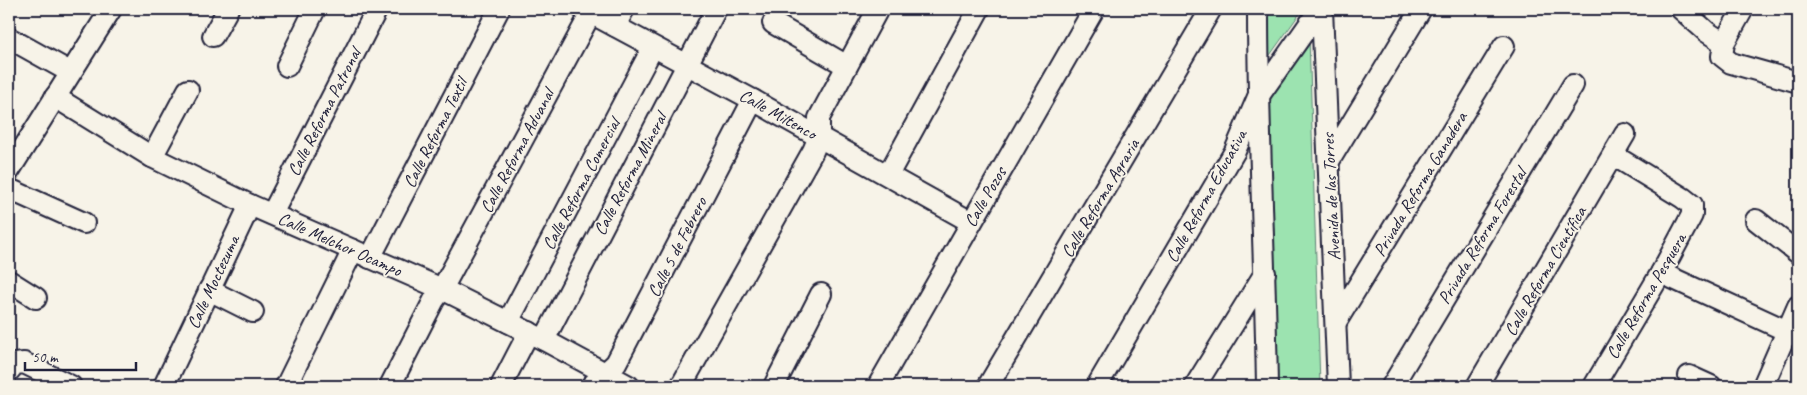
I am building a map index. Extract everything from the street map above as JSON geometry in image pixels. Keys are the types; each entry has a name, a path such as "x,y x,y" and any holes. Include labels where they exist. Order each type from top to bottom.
{"street":[{"path":"9,171 15,148 55,97 111,9"},
{"path":"213,36 228,9"},
{"path":"287,66 315,9"},
{"name":"Calle Reforma Patronal","path":"272,214 377,9"},
{"name":"Calle Reforma Textil","path":"362,254 499,9"},
{"name":"Calle Reforma Mineral","path":"500,386 536,336 687,65 716,9"},
{"path":"681,386 813,151 819,137 819,118 878,9"},
{"path":"888,175 979,9"},
{"name":"Calle Pozos","path":"878,386 1094,9"},
{"name":"Calle Reforma Agraria","path":"988,386 1211,9"},
{"path":"1258,9 1258,97 1268,386"},
{"name":"Calle Reforma Educativa","path":"1097,386 1235,151 1258,97 1321,9"},
{"name":"Avenida de las Torres","path":"1321,9 1338,386"},
{"path":"1329,160 1421,9"},
{"path":"1681,9 1706,32 1724,43"},
{"path":"1743,9 1724,43 1722,56 1731,64 1798,82"},
{"name":"Calle Miltenco","path":"587,11 620,17 653,46 971,222"},
{"name":"Calle Reforma Aduanal","path":"390,386 587,11"},
{"path":"772,23 847,66"},
{"path":"9,38 70,72"},
{"name":"Calle Reforma Comercial","path":"508,322 653,46"},
{"name":"Privada Reforma Ganadera","path":"1336,322 1504,46"},
{"name":"Privada Reforma Forestal","path":"1392,386 1573,85"},
{"path":"152,157 188,90"},
{"name":"Calle Melchor Ocampo","path":"55,97 152,157 250,204 442,289 536,336 629,386"},
{"name":"Calle 5 de Febrero","path":"591,386 616,364 753,100"},
{"name":"Calle Reforma Científica","path":"1477,386 1625,134"},
{"name":"Calle Reforma Pesquera","path":"1594,386 1661,273 1692,215 1692,205 1613,155"},
{"path":"9,189 84,224"},
{"name":"Calle Moctezuma","path":"164,386 250,204"},
{"path":"1756,220 1798,253"},
{"path":"286,386 362,254"},
{"path":"1195,386 1265,273"},
{"path":"1661,273 1792,333"},
{"path":"9,281 36,298"},
{"path":"209,290 252,312"},
{"path":"774,386 821,294"},
{"path":"1763,386 1792,333 1798,306"},
{"path":"9,371 15,364 24,363 71,386"},
{"path":"1689,376 1711,386"}],"green space":[{"path":"1261,9 1303,9 1260,69"},
{"path":"1309,36 1320,386 1276,386 1263,101"}]}
